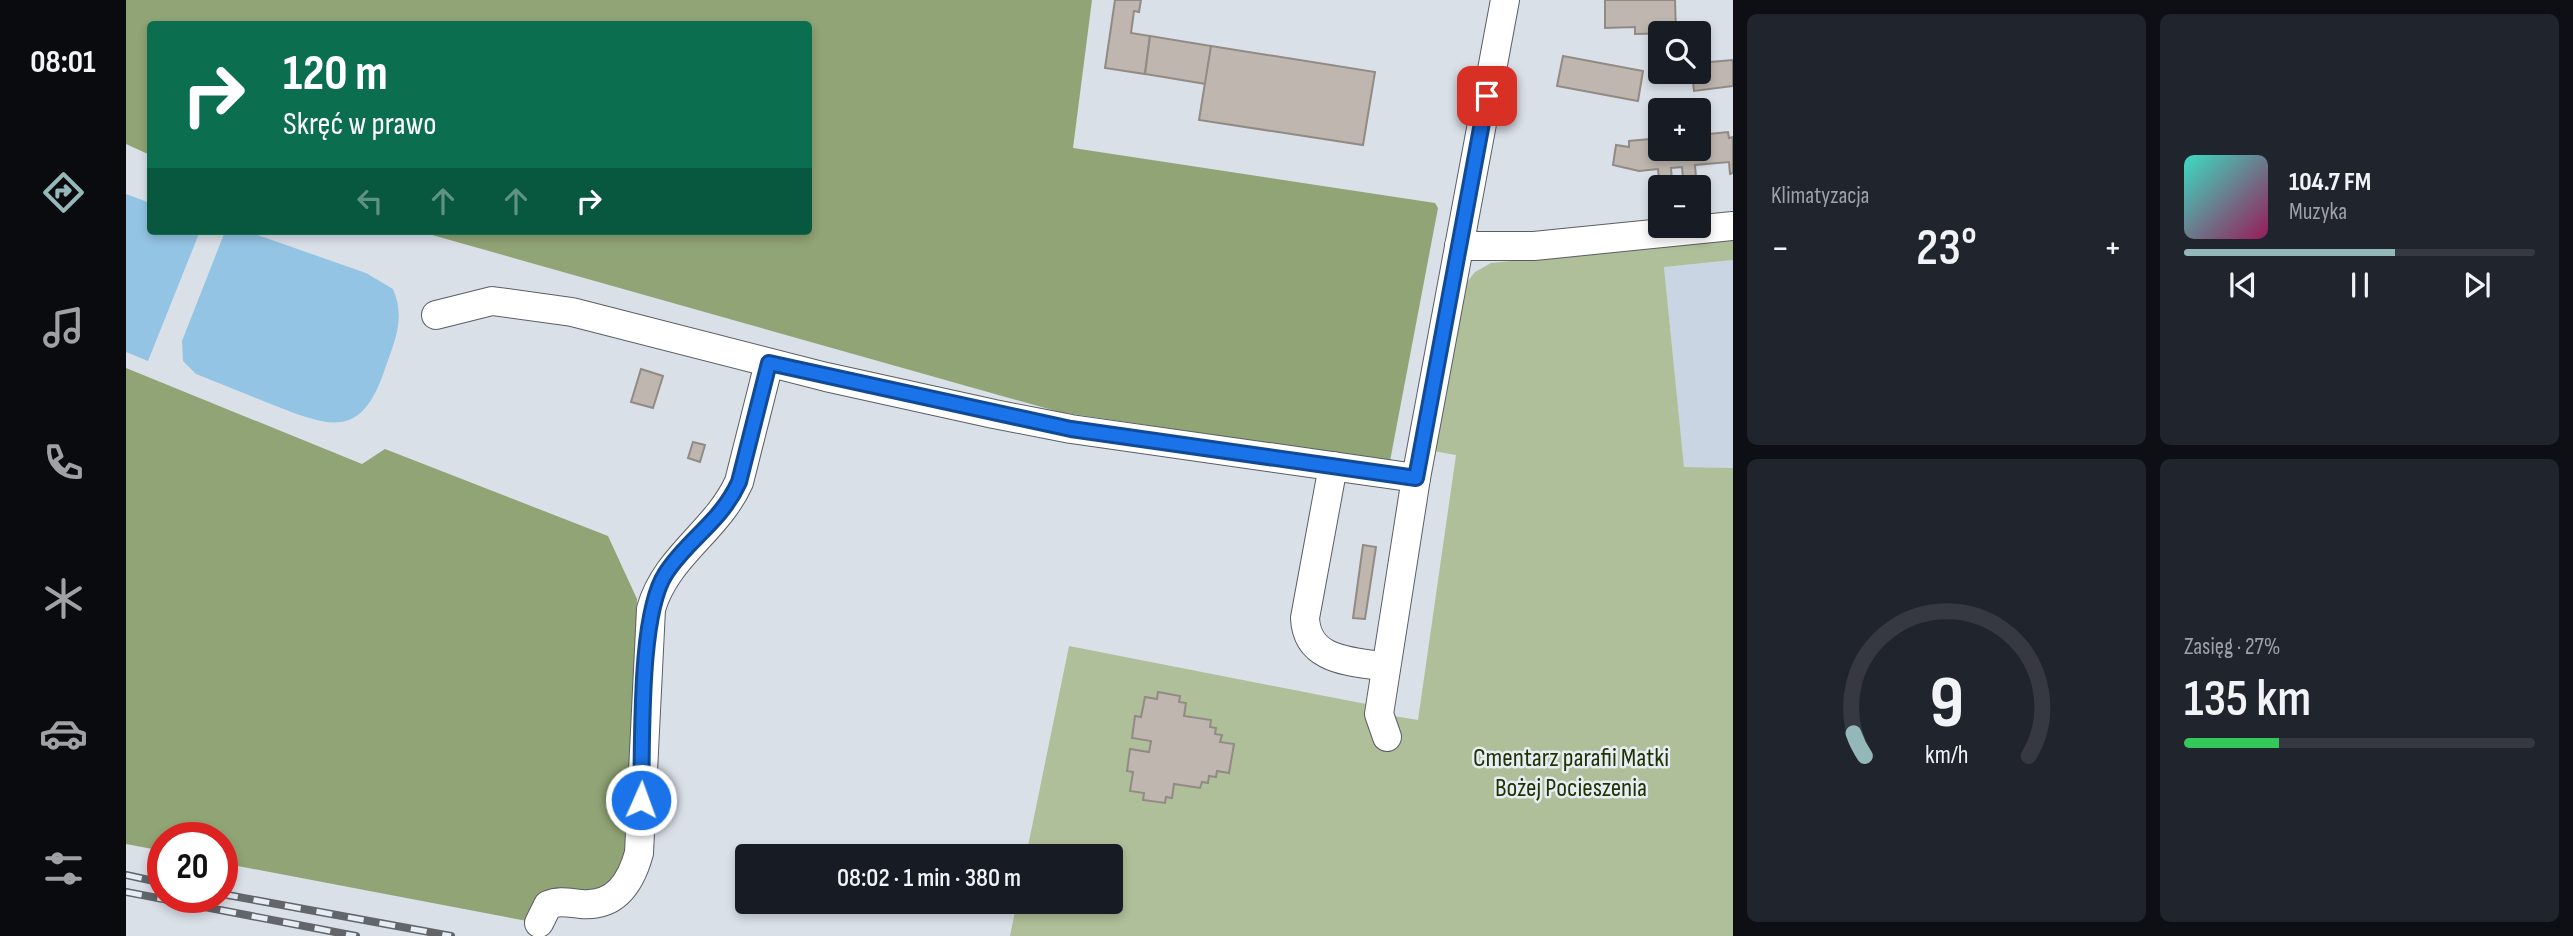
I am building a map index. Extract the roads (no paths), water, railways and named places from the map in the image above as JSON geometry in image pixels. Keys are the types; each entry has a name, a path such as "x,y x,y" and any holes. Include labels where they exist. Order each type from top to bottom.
{"street":[{"path":"1387,737 1379,714 1416,478 1505,0"},
{"path":"1459,246 1534,246 1733,226"},
{"path":"436,315 492,300 559,310 608,319 769,363 1036,423 1416,478"},
{"path":"539,923 548,905 560,901 584,905 605,902 622,890 633,874 639,853 651,609 665,574 722,513 731,499 739,482 769,363"},
{"path":"1333,466 1305,618 1305,631 1311,644 1324,654 1386,667"}],"water":[{"path":"126,194 147,202 147,235 198,235 148,361 126,352"},
{"path":"224,235 257,235 366,273 393,289 397,299 399,318 396,337 377,389 368,405 357,416 345,421 315,420 196,374 183,361 182,341"}],"railway":[{"path":"126,875 147,880"},
{"path":"126,892 356,936"},
{"path":"238,897 451,936"}],"park label":[{"name":"Cmentarz parafii Matki Bożej Pocieszenia","path":"1571,772"}]}
